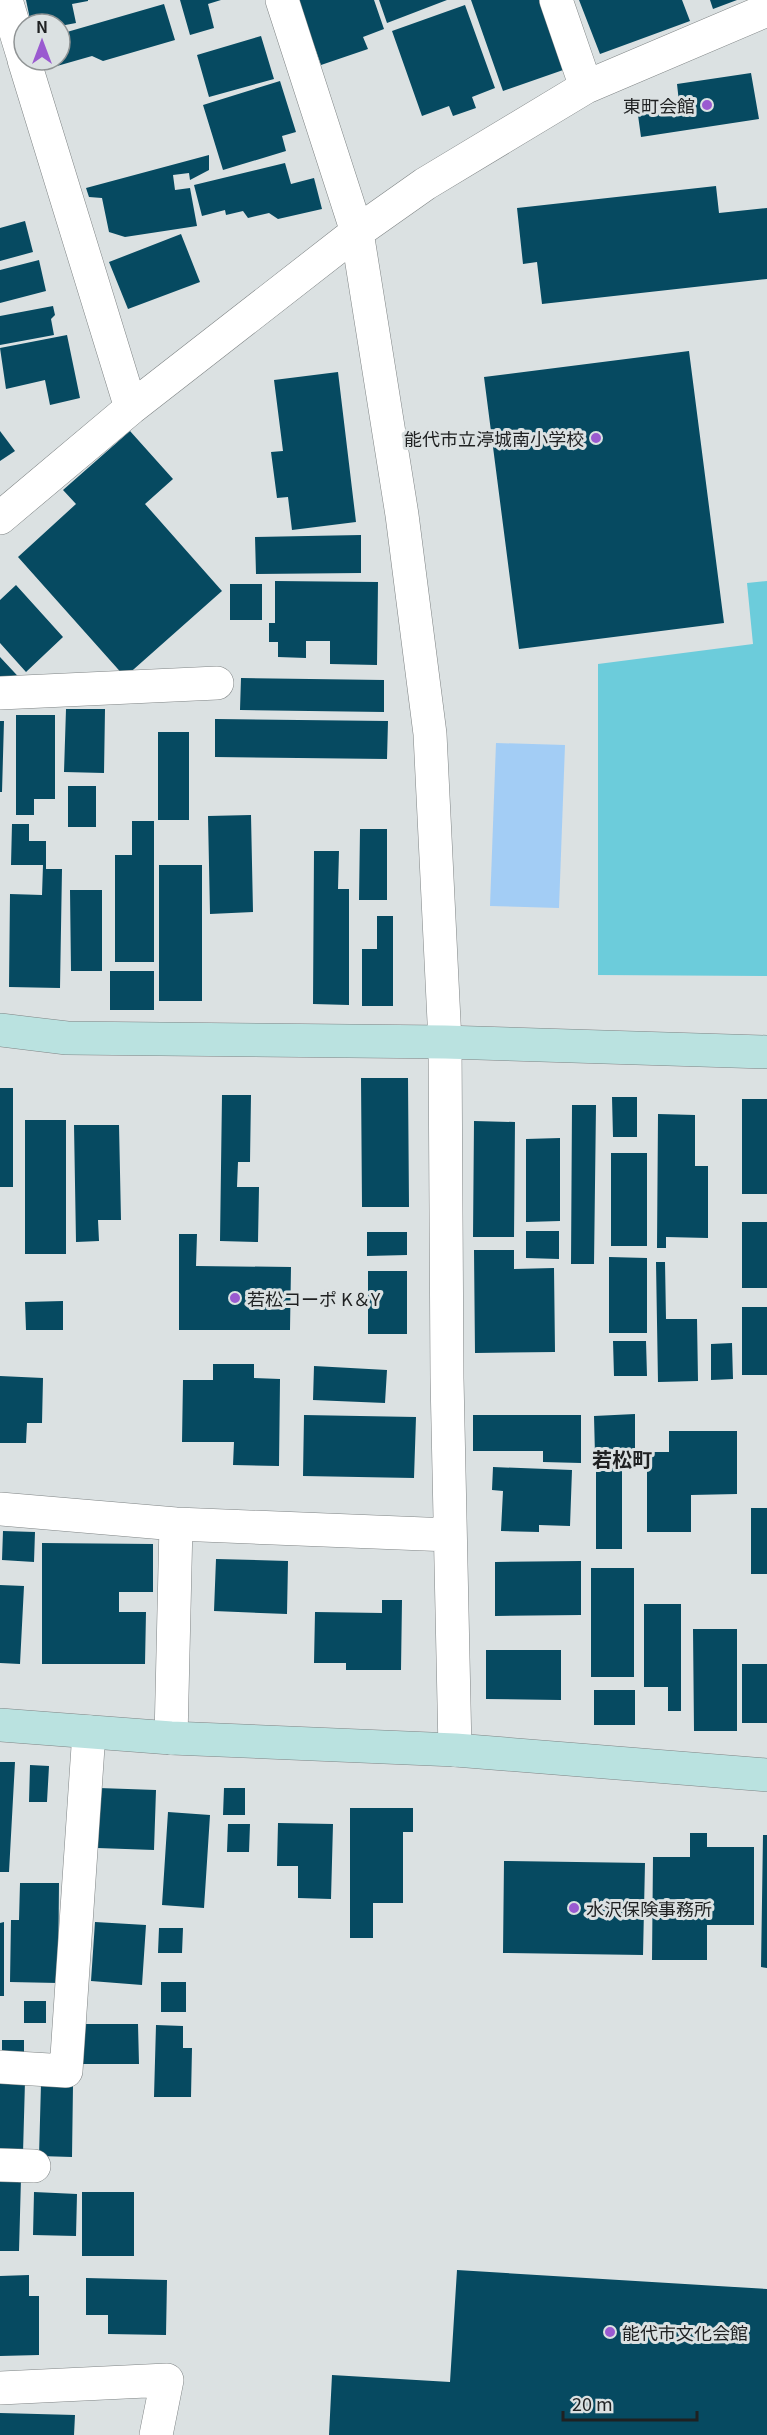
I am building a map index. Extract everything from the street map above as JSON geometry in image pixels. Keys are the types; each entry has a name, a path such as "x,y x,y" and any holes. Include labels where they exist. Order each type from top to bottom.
{"street":[{"path":"6,0 12,20"},
{"path":"282,0 357,231 402,515 430,734 446,1042 447,1377 454,1750"},
{"path":"556,0 586,87"},
{"path":"0,518 130,408 357,231 425,184 586,87 767,10"},
{"path":"28,72 130,408"},
{"path":"0,693 217,683"},
{"path":"0,1030 67,1038 446,1042 767,1052"},
{"path":"0,1509 176,1524 450,1535"},
{"path":"171,1738 176,1524"},
{"path":"0,1725 171,1738 454,1750 767,1775"},
{"path":"0,2067 66,2071 89,1732"},
{"path":"0,2165 34,2166"},
{"path":"0,2388 167,2380 156,2435"}],"shaded area":[{"path":"767,581 767,976 598,975 598,664 753,644 747,583"},
{"path":"496,743 565,745 559,908 490,906"}],"building":[{"path":"26,0 88,0 72,4 76,23 72,24 72,12 28,12"},
{"path":"180,0 221,0 208,4 214,28 190,35"},
{"path":"298,0 374,0 384,29 363,37 368,49 321,65"},
{"path":"379,0 447,0 387,23"},
{"path":"471,0 542,0 566,69 503,91"},
{"path":"579,0 682,0 690,21 600,54"},
{"path":"710,0 737,0 713,9"},
{"path":"164,4 175,40 103,61 92,56 72,62 72,31"},
{"path":"465,5 495,88 472,97 476,108 453,116 449,106 422,116 392,31"},
{"path":"261,36 274,79 209,97 197,55"},
{"name":"東町会館","path":"751,73 759,119 641,137 637,108 679,102 677,84"},
{"path":"280,81 296,132 282,136 286,151 223,170 203,105"},
{"path":"209,155 209,170 190,180 189,173 173,175 175,190 190,188 197,226 125,237 109,232 102,198 89,197 86,188"},
{"path":"285,163 291,184 314,178 322,209 278,219 269,213 248,218 243,211 226,215 225,210 202,216 194,185"},
{"path":"716,186 719,213 767,208 767,279 542,304 537,262 523,264 517,208"},
{"path":"25,221 33,252 0,261 0,228"},
{"path":"181,234 200,282 128,309 109,262"},
{"path":"39,260 46,291 0,303 0,270"},
{"path":"53,306 55,315 51,319 54,335 0,345 0,316"},
{"path":"67,335 80,398 50,405 45,380 6,389 0,348"},
{"path":"689,351 724,623 519,649 484,377"},
{"path":"338,372 356,522 292,530 288,497 277,498 271,452 283,451 274,380"},
{"path":"0,431 15,451 0,461"},
{"path":"130,431 173,479 145,504 222,591 125,677 18,557 76,504 63,490"},
{"path":"361,535 361,573 256,574 255,537"},
{"path":"275,581 378,582 377,665 330,664 330,641 306,641 306,658 278,657 278,642 269,642 269,623 275,623"},
{"path":"230,584 262,584 262,620 230,620"},
{"path":"16,585 63,637 26,672 0,643 0,600"},
{"path":"0,657 27,686 0,688"},
{"path":"241,678 384,680 384,712 240,710"},
{"path":"66,709 105,709 104,773 64,772"},
{"path":"16,715 55,715 55,799 34,799 34,815 16,815"},
{"path":"215,719 388,721 387,759 215,757"},
{"path":"0,721 4,721 2,792 0,792"},
{"path":"158,732 189,732 189,820 158,820"},
{"path":"68,786 96,786 96,827 68,827"},
{"path":"251,815 253,912 210,914 208,816"},
{"path":"132,821 154,821 154,962 115,962 115,855 132,855"},
{"path":"12,824 29,824 29,841 46,841 46,869 62,869 60,988 9,987 10,894 42,895 43,865 11,865"},
{"path":"360,829 387,829 387,900 359,900"},
{"path":"314,851 339,851 338,889 349,889 349,1005 313,1004"},
{"path":"159,865 202,865 202,1001 159,1001"},
{"path":"70,890 102,890 102,971 71,971"},
{"path":"377,916 393,916 393,1006 362,1006 362,949 377,949"},
{"path":"110,971 154,971 154,1010 110,1010"},
{"path":"361,1078 408,1078 409,1207 362,1207"},
{"path":"0,1088 13,1088 13,1187 0,1187"},
{"path":"222,1095 251,1095 250,1162 238,1162 237,1187 259,1187 258,1242 220,1241"},
{"path":"612,1097 637,1097 637,1137 613,1137"},
{"path":"742,1099 767,1099 767,1194 742,1194"},
{"path":"572,1105 596,1105 594,1264 571,1264"},
{"path":"658,1114 695,1115 695,1166 708,1166 708,1238 666,1237 666,1248 657,1248"},
{"path":"25,1120 66,1120 66,1254 25,1254"},
{"path":"474,1121 515,1122 514,1237 473,1237"},
{"path":"74,1125 119,1125 121,1220 98,1220 99,1241 76,1242"},
{"path":"560,1138 560,1221 526,1222 526,1139"},
{"path":"611,1153 647,1153 647,1246 611,1246"},
{"path":"742,1222 767,1222 767,1288 742,1288"},
{"path":"526,1231 559,1231 559,1259 526,1258"},
{"path":"367,1232 407,1232 407,1255 367,1256"},
{"name":"若松コーポ K＆Y","path":"179,1234 197,1234 196,1266 291,1267 290,1330 179,1330"},
{"path":"474,1250 514,1250 514,1269 554,1268 555,1352 475,1353"},
{"path":"609,1257 647,1258 647,1333 609,1333"},
{"path":"656,1262 665,1262 666,1319 697,1319 698,1381 658,1382"},
{"path":"368,1271 407,1271 407,1334 368,1334"},
{"path":"63,1301 63,1330 26,1330 25,1302"},
{"path":"742,1307 767,1307 767,1375 742,1375"},
{"path":"613,1341 646,1341 647,1376 614,1376"},
{"path":"732,1343 733,1379 711,1380 711,1344"},
{"path":"213,1364 254,1364 254,1378 280,1379 279,1466 233,1465 234,1442 182,1442 183,1380 213,1380"},
{"path":"314,1366 387,1370 385,1403 313,1400"},
{"path":"0,1376 43,1378 42,1423 27,1423 26,1443 0,1443"},
{"path":"635,1414 635,1453 595,1455 594,1416"},
{"path":"304,1415 416,1417 414,1478 303,1476"},
{"path":"473,1415 581,1415 581,1463 543,1462 543,1451 473,1451"},
{"path":"669,1431 737,1431 737,1494 691,1495 691,1532 647,1532 647,1452 669,1452"},
{"path":"493,1467 572,1470 570,1526 539,1525 539,1532 501,1531 503,1491 492,1490"},
{"path":"596,1467 622,1467 622,1549 596,1549"},
{"path":"751,1508 767,1508 767,1574 751,1574"},
{"path":"3,1531 35,1532 34,1562 2,1560"},
{"path":"42,1543 153,1544 153,1592 119,1592 119,1612 146,1612 145,1664 42,1664"},
{"path":"216,1559 288,1561 287,1614 214,1611"},
{"path":"581,1561 581,1615 495,1616 495,1562"},
{"path":"591,1568 634,1568 634,1677 591,1677"},
{"path":"0,1585 24,1586 20,1664 0,1663"},
{"path":"382,1600 402,1600 401,1670 346,1670 346,1663 314,1663 315,1612 382,1613"},
{"path":"644,1604 681,1604 681,1711 668,1711 668,1687 644,1687"},
{"path":"693,1629 737,1629 737,1731 694,1731"},
{"path":"486,1650 561,1650 561,1700 486,1699"},
{"path":"742,1664 767,1664 767,1723 742,1723"},
{"path":"594,1690 635,1690 635,1725 594,1725"},
{"path":"0,1762 15,1762 9,1872 0,1872"},
{"path":"30,1765 49,1766 47,1802 29,1802"},
{"path":"99,1788 156,1790 154,1850 97,1848"},
{"path":"224,1788 245,1788 245,1815 223,1815"},
{"path":"350,1808 413,1808 413,1832 403,1832 403,1903 373,1903 373,1938 350,1938"},
{"path":"168,1812 210,1815 204,1908 162,1905"},
{"path":"278,1823 333,1824 331,1899 298,1898 298,1866 277,1866"},
{"path":"228,1824 250,1824 249,1852 227,1852"},
{"path":"690,1833 707,1833 707,1847 754,1847 754,1925 707,1925 707,1960 652,1960 653,1857 690,1857"},
{"path":"763,1835 767,1835 767,1968 761,1967"},
{"name":"水沢保険事務所","path":"504,1861 645,1863 643,1955 503,1953"},
{"path":"20,1883 59,1883 58,1983 10,1982 11,1920 19,1920"},
{"path":"4,1922 4,1996 0,1996 0,1923"},
{"path":"95,1922 146,1925 142,1985 91,1981"},
{"path":"159,1928 183,1928 182,1953 158,1953"},
{"path":"161,1982 186,1982 186,2012 161,2012"},
{"path":"24,2001 46,2001 46,2023 24,2023"},
{"path":"80,2024 138,2024 139,2064 81,2064"},
{"path":"156,2025 183,2026 183,2048 192,2048 191,2097 154,2097"},
{"path":"2,2040 24,2040 24,2063 2,2063"},
{"path":"0,2080 25,2081 23,2153 0,2153"},
{"path":"41,2084 73,2085 72,2157 39,2156"},
{"path":"0,2178 21,2178 19,2251 0,2251"},
{"path":"34,2192 77,2194 76,2236 33,2235"},
{"path":"82,2192 134,2192 134,2256 82,2256"},
{"name":"能代市文化会館","path":"457,2270 767,2289 767,2435 329,2435 332,2375 450,2382"},
{"path":"29,2275 29,2296 39,2296 39,2355 0,2356 0,2276"},
{"path":"86,2278 167,2280 166,2335 108,2334 108,2315 86,2315"},
{"path":"0,2413 75,2415 74,2435 0,2435"}],"place":[{"name":"東町会館","path":"707,105"},
{"name":"能代市立渟城南小学校","path":"596,438"},
{"name":"若松コーポ K＆Y","path":"235,1298"},
{"name":"水沢保険事務所","path":"574,1908"},
{"name":"能代市文化会館","path":"610,2332"}],"district":[{"name":"若松町","path":"622,1458"}]}
